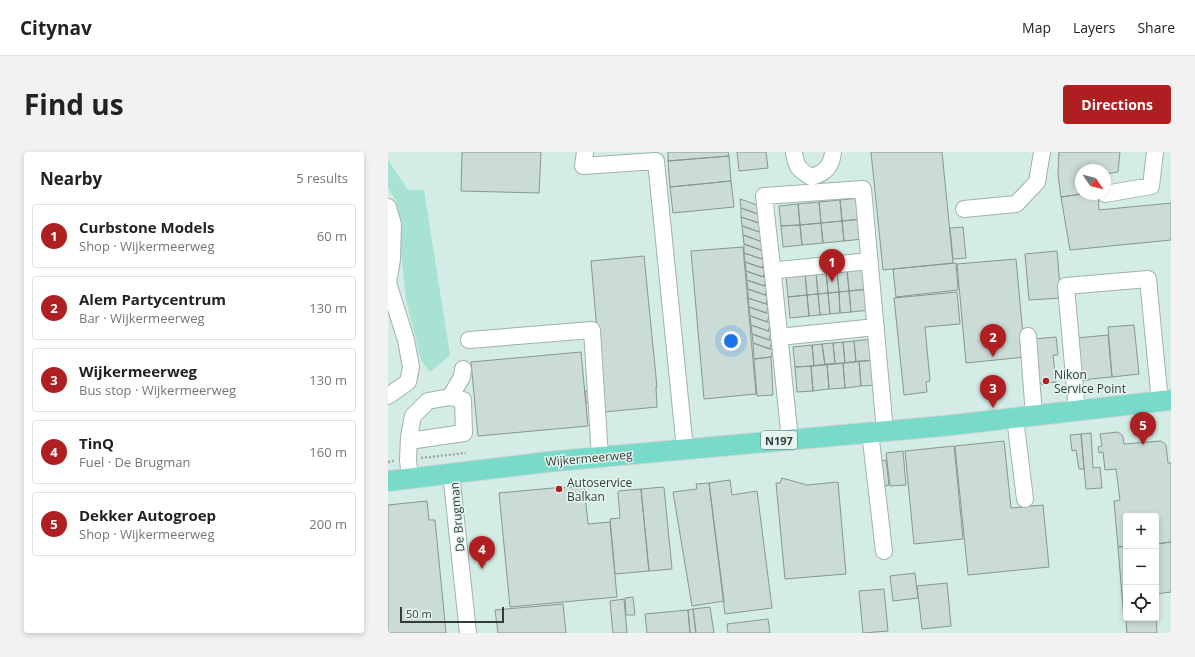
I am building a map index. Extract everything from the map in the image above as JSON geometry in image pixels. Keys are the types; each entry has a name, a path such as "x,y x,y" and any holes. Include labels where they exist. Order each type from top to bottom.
{"main road":[{"name":"Wijkermeerweg","path":"388,481 453,472 878,432 1166,401"}],"street":[{"path":"585,152 584,166 656,161 685,449"},
{"path":"794,152 796,164 802,172 811,177 819,175 829,167 833,152"},
{"path":"964,209 1016,204 1037,182 1042,152"},
{"path":"1111,193 1151,186 1155,152"},
{"path":"790,440 764,196 863,189 876,327 878,432 884,551"},
{"path":"388,207 393,224 392,259 388,283 406,340 412,367 408,382 388,396"},
{"path":"773,276 778,270 870,261"},
{"path":"1077,411 1066,286 1148,279 1166,401"},
{"path":"779,337 876,327"},
{"path":"469,340 592,330 600,457"},
{"path":"1025,499 1024,417 1028,336"},
{"path":"450,397 462,377 463,369"},
{"path":"409,441 464,433 463,400 450,397 428,401 413,416 409,441 408,460 410,478"},
{"name":"De Brugman","path":"453,472 452,482 468,633"}],"shaded area":[{"path":"388,152 1171,152 1171,633 388,633"}],"green space":[{"path":"388,160 408,190 424,190 450,355 430,372 421,360 406,300 396,201 388,188"}],"building":[{"path":"462,152 541,152 539,193 461,191"},
{"path":"668,152 728,152 729,156 668,161"},
{"path":"737,152 766,152 768,168 739,171"},
{"path":"871,152 942,152 953,263 883,270"},
{"path":"1059,152 1120,152 1118,172 1111,173 1111,164 1075,164 1075,195 1061,197 1058,175"},
{"path":"729,156 731,181 670,187 668,161"},
{"path":"731,181 734,207 673,213 670,187"},
{"path":"1075,195 1075,200 1098,200 1099,210 1171,203 1171,240 1070,250 1061,197"},
{"path":"859,198 861,219 842,221 840,200"},
{"path":"740,199 760,206 758,214 741,208"},
{"path":"840,200 842,221 821,223 819,202"},
{"path":"819,202 821,223 800,225 798,204"},
{"path":"798,204 800,225 781,226 779,206"},
{"path":"741,208 761,215 759,223 741,217"},
{"path":"741,217 762,224 759,232 742,226"},
{"path":"861,219 863,239 844,241 842,221"},
{"path":"842,221 844,241 823,243 821,223"},
{"path":"821,223 823,243 802,245 800,225"},
{"path":"800,225 802,245 783,247 781,226"},
{"path":"742,226 763,233 760,241 743,235"},
{"path":"963,227 966,258 953,259 950,228"},
{"path":"743,235 763,242 761,250 744,244"},
{"path":"744,244 764,251 762,259 744,253"},
{"path":"743,247 756,394 704,399 691,251"},
{"path":"1057,251 1061,298 1029,300 1025,254"},
{"path":"744,253 765,260 762,268 745,262"},
{"path":"644,256 657,387 657,407 604,412 591,261"},
{"path":"1016,259 1025,357 966,363 957,264"},
{"path":"745,262 766,269 763,277 746,271"},
{"path":"956,263 958,290 896,297 893,269"},
{"path":"866,269 868,289 849,291 847,270"},
{"path":"847,270 849,291 839,292 837,271"},
{"path":"746,271 767,278 764,286 747,280"},
{"path":"837,271 839,292 828,293 826,272"},
{"path":"826,272 828,293 818,294 816,273"},
{"path":"816,273 818,294 807,295 805,274"},
{"path":"805,274 807,295 788,297 786,276"},
{"path":"747,280 768,287 765,295 748,289"},
{"path":"748,289 768,296 766,304 748,298"},
{"path":"868,289 870,310 851,312 849,291"},
{"path":"849,291 851,312 840,313 839,292"},
{"path":"839,292 840,313 830,314 828,293"},
{"path":"957,292 960,324 925,327 930,381 926,382 927,392 904,395 894,298"},
{"path":"828,293 830,314 820,315 818,294"},
{"path":"818,294 820,315 809,316 807,295"},
{"path":"807,295 809,316 790,318 788,297"},
{"path":"748,298 769,305 766,313 749,307"},
{"path":"749,307 770,314 767,322 750,316"},
{"path":"750,316 771,323 768,331 751,325"},
{"path":"751,325 771,332 769,340 752,334"},
{"path":"1134,325 1139,374 1112,377 1108,327"},
{"path":"752,334 772,341 770,349 753,343"},
{"path":"1108,335 1112,377 1082,381 1077,338"},
{"path":"1056,337 1058,355 1053,355 1056,382 1042,385 1041,383 1038,384 1034,339"},
{"path":"873,339 875,360 856,362 854,341"},
{"path":"854,341 856,362 845,363 843,342"},
{"path":"843,342 845,363 835,364 833,343"},
{"path":"753,343 773,350 771,357 754,359"},
{"path":"833,343 835,364 825,365 822,344"},
{"path":"822,344 825,365 814,366 812,345"},
{"path":"812,345 814,366 795,367 793,347"},
{"path":"581,352 588,426 478,436 471,362"},
{"path":"771,357 773,395 757,396 754,359"},
{"path":"875,360 877,385 861,386 859,361"},
{"path":"859,361 861,386 845,388 843,363"},
{"path":"843,363 845,388 829,389 827,364"},
{"path":"827,364 829,389 813,391 811,366"},
{"path":"811,366 813,391 797,392 795,367"},
{"path":"585,391 591,391 592,403 586,403"},
{"path":"1118,432 1123,437 1124,444 1161,441 1166,445 1168,463 1171,463 1171,542 1159,544 1159,513 1123,513 1123,546 1118,547 1114,501 1120,500 1116,469 1105,470 1103,452 1099,453 1098,447 1102,446 1100,434"},
{"path":"1091,433 1093,468 1100,467 1102,488 1086,489 1081,434"},
{"path":"1081,434 1084,469 1079,469 1076,450 1072,451 1070,435"},
{"path":"1004,441 1011,508 1043,505 1049,567 968,575 955,446"},
{"path":"954,446 963,539 914,544 905,451"},
{"path":"903,451 906,485 890,486 886,453"},
{"path":"886,460 889,485 883,486 880,461"},
{"path":"782,478 807,485 838,482 846,574 785,579 776,483 780,483"},
{"path":"730,480 732,495 757,491 772,608 725,614 709,483"},
{"path":"709,483 724,601 692,606 673,492 697,489 696,484"},
{"path":"584,485 588,524 610,522 617,597 510,607 499,493"},
{"path":"663,487 672,569 649,571 641,489"},
{"path":"641,489 649,571 615,574 610,519 620,518 619,491"},
{"path":"427,501 429,520 435,520 446,633 388,633 388,505"},
{"path":"1171,542 1171,592 1159,594 1159,549 1159,544"},
{"path":"1123,546 1123,608 1118,547"},
{"path":"915,573 918,598 893,601 890,576"},
{"path":"947,583 951,626 922,629 917,586"},
{"path":"884,589 888,631 863,633 859,591"},
{"path":"633,597 635,615 626,615 625,598"},
{"path":"624,599 627,633 613,633 610,601"},
{"path":"563,604 566,633 498,633 495,610"},
{"path":"710,607 714,633 696,633 693,609"},
{"path":"693,609 696,633 690,633 688,610"},
{"path":"688,610 690,633 647,633 645,614"},
{"path":"768,619 770,633 728,633 727,624"},
{"path":"1126,621 1156,621 1157,633 1127,633"}],"place":[{"name":"Curbstone Models","path":"832,282"},
{"name":"Alem Partycentrum","path":"993,357"},
{"name":"Nikon Service Point","path":"1046,381"},
{"name":"Wijkermeerweg","path":"993,408"},
{"name":"Dekker Autogroep","path":"1143,445"},
{"name":"Autoservice Balkan","path":"559,489"},
{"name":"TinQ","path":"482,569"}]}
